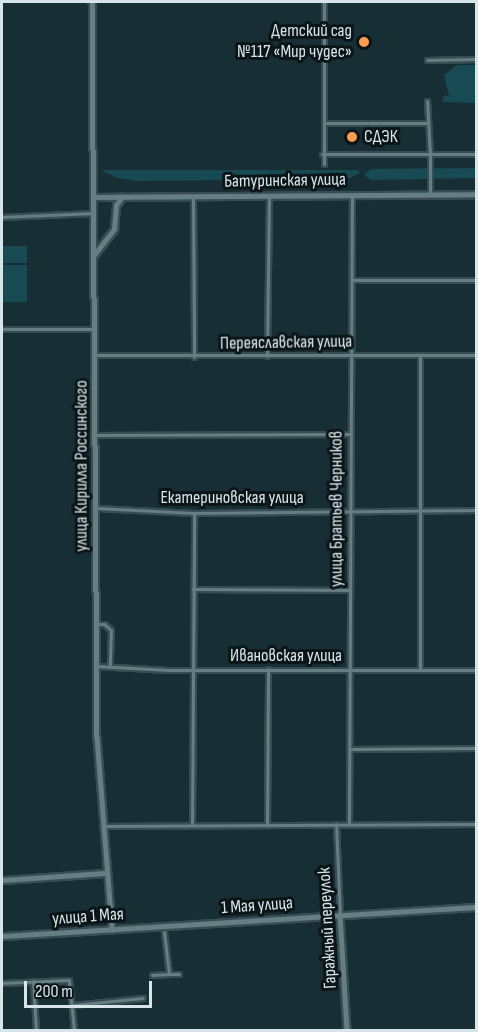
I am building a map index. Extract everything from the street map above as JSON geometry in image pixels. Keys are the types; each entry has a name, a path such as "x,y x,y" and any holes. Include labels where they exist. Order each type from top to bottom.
{"main road":[{"name":"улица Кирилла Россинского","path":"92,2 96,666 102,826 112,929"},
{"name":"Батуринская улица","path":"94,197 477,194"},
{"path":"94,255 114,229 116,206 123,197"},
{"path":"2,880 106,873"},
{"path":"338,915 477,907"},
{"name":"1 Мая улица","path":"176,925 338,915"},
{"name":"Гаражный переулок","path":"338,915 347,1030"},
{"name":"улица 1 Мая","path":"2,936 176,925"}],"street":[{"path":"324,2 324,164"},
{"path":"427,60 477,60"},
{"path":"427,101 430,193"},
{"path":"324,123 427,123"},
{"path":"323,154 477,154"},
{"name":"улица Братьев Черников","path":"350,824 352,194"},
{"path":"267,356 268,195"},
{"path":"193,196 194,357"},
{"path":"2,217 94,213"},
{"path":"352,280 477,280"},
{"path":"2,330 95,329"},
{"name":"Переяславская улица","path":"95,355 477,356"},
{"path":"420,355 420,669"},
{"path":"95,435 351,434"},
{"name":"Екатериновская улица","path":"96,508 194,513 477,510"},
{"path":"192,825 194,513"},
{"path":"194,589 350,590"},
{"path":"96,624 104,624 111,630 110,667"},
{"name":"Ивановская улица","path":"96,666 193,669 477,670"},
{"path":"267,825 268,669"},
{"path":"351,749 477,748"},
{"name":"Гаражный переулок","path":"336,824 338,915"},
{"path":"102,826 477,824"},
{"path":"164,932 169,974"},
{"path":"152,975 179,974"},
{"path":"2,983 69,980 74,1030"},
{"path":"33,981 36,1030"},
{"path":"73,1005 143,998"}],"shaded area":[{"path":"457,65 476,65 476,103 443,102 443,96 449,96 444,75"},
{"path":"476,168 476,178 371,180 364,175 371,169"},
{"path":"101,170 358,170 360,173 348,179 137,181 117,178"},
{"path":"2,246 27,246 27,263 2,263"},
{"path":"2,265 27,265 27,302 2,302"}],"place":[{"name":"Детский сад №117 «Мир чудес»","path":"364,42"},
{"name":"СДЭК","path":"352,137"}]}
